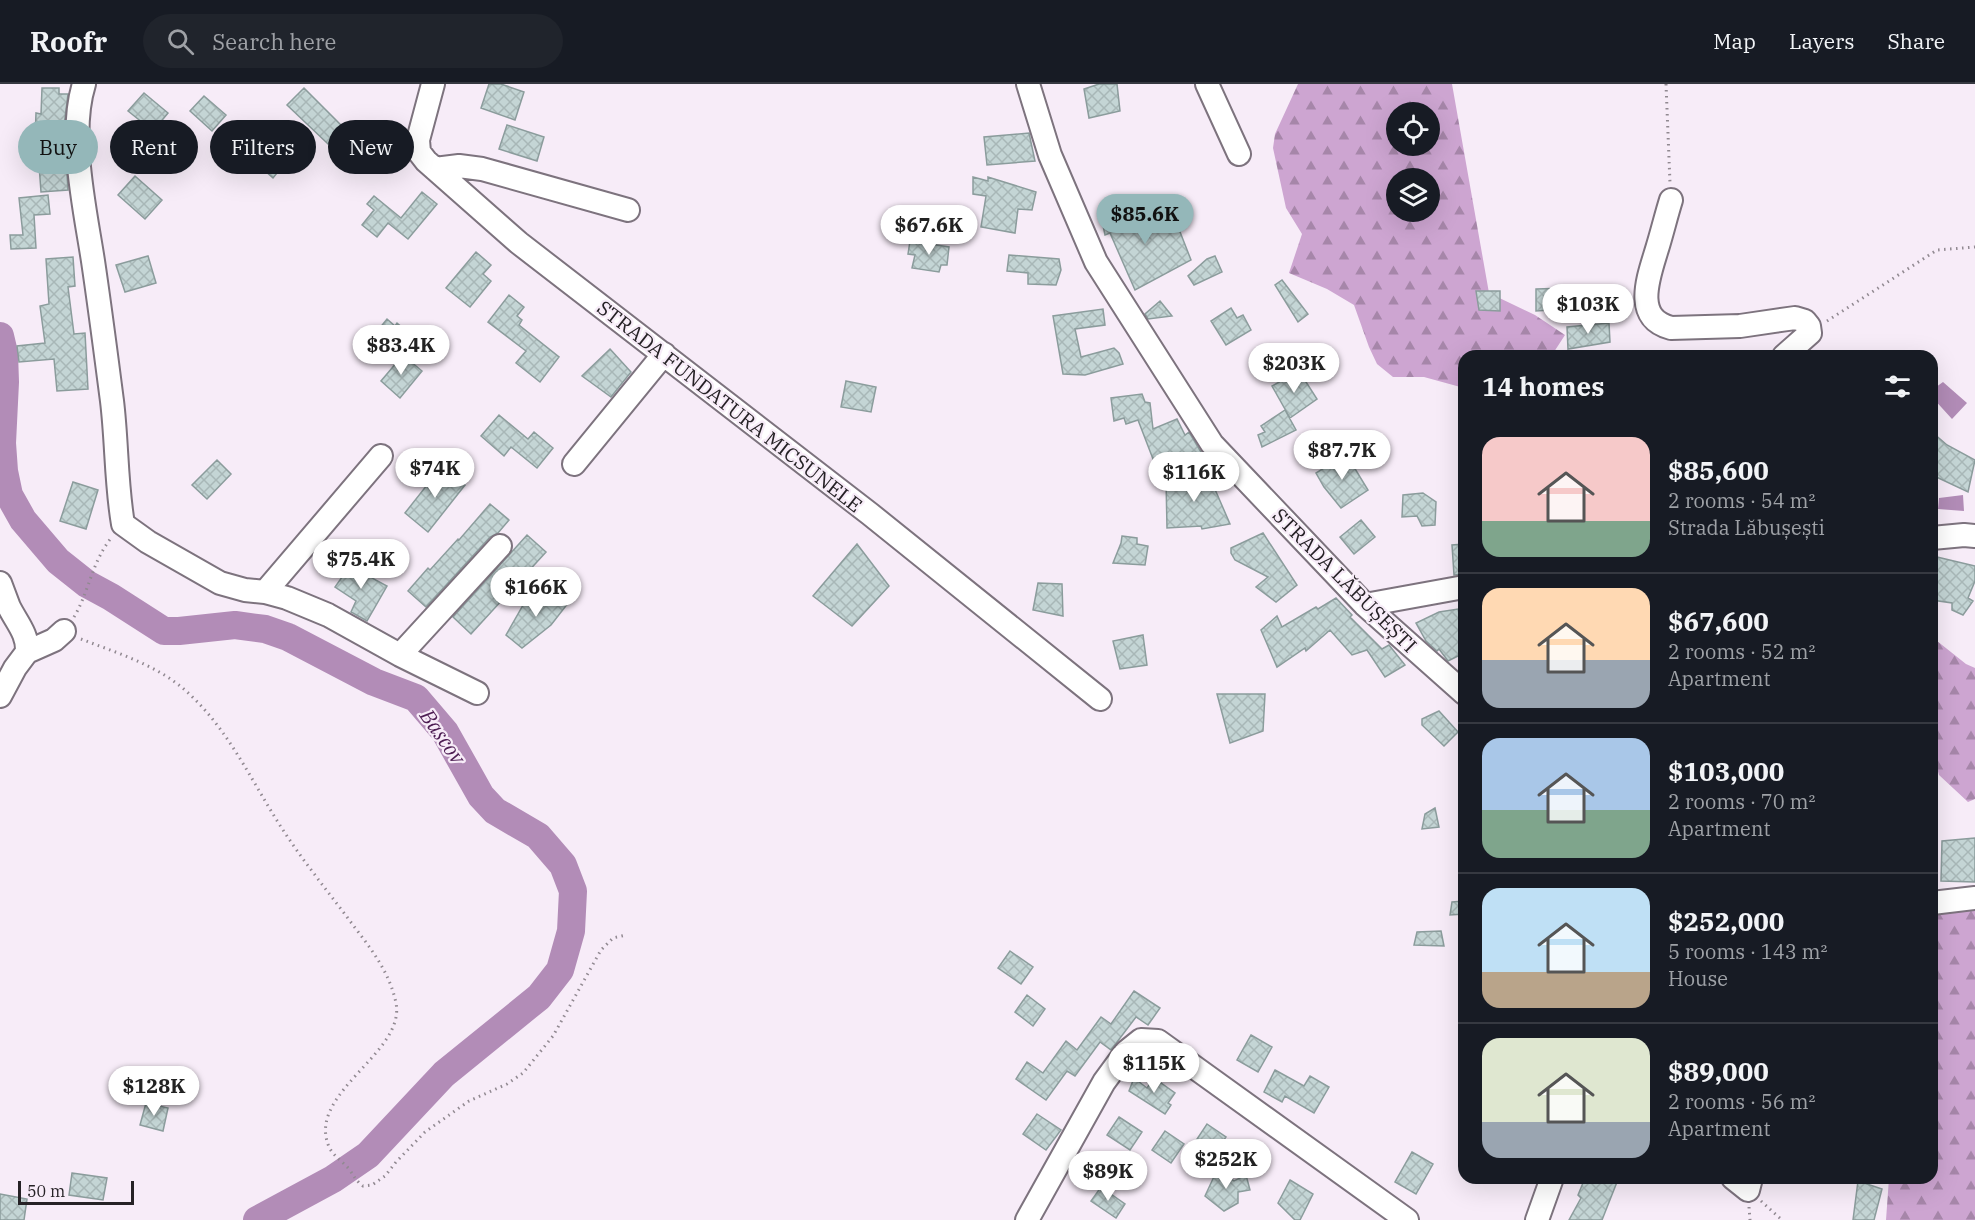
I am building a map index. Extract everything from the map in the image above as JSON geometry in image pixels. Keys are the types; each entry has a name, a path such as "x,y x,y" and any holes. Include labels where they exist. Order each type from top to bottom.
{"street":[{"path":"84,84 78,126 81,188 111,393 118,494 123,524 148,542 219,583 287,598 328,615 400,655 477,693"},
{"name":"STRADA FUNDATURA MICSUNELE","path":"433,84 418,140 419,152 435,170 519,243 861,506 1100,699"},
{"name":"STRADA LĂBUȘEȘTI","path":"1028,84 1050,155 1096,261 1212,444 1365,605 1458,688"},
{"path":"1207,84 1239,154"},
{"path":"435,170 459,166 482,169 628,210"},
{"path":"1671,200 1647,282 1646,295 1652,316 1661,326 1671,328 1714,327 1796,318 1805,321 1810,333 1791,350"},
{"path":"574,464 664,354"},
{"path":"265,592 381,456"},
{"path":"1938,537 1975,536"},
{"path":"400,655 500,546"},
{"path":"0,583 28,642 27,652"},
{"path":"1365,605 1458,588"},
{"path":"0,696 15,668 27,652 54,640 63,632"},
{"path":"1938,902 1975,897"},
{"path":"1027,1220 1104,1082 1126,1052 1141,1040 1158,1041 1407,1220"},
{"path":"1537,1220 1550,1184"}],"path":[{"path":"1666,84 1671,200"},
{"path":"1810,333 1937,250 1975,247"},
{"path":"123,524 107,543 87,584 84,597 63,632 141,662 184,689 202,706 226,736 286,834 375,954 391,985 396,1007 393,1024 384,1042 338,1096 328,1115 325,1129 331,1151 355,1180 363,1186 372,1185 385,1176 396,1161 425,1132 469,1101 507,1084 523,1073 553,1036 600,950 614,938 626,935"},
{"path":"1746,1184 1782,1220"}],"green space":[{"path":"1298,84 1452,84 1489,293 1535,315 1565,335 1555,350 1458,350 1458,386 1424,377 1393,377 1377,364 1354,305 1327,289 1289,273 1302,234 1286,208 1273,148 1275,134"},
{"path":"1938,642 1966,664 1975,668 1975,799 1968,802 1939,775"},
{"path":"1975,904 1975,1220 1886,1220 1889,1184 1938,1184 1938,914"}],"shaded area":[{"path":"1943,382 1967,403 1952,419 1938,404 1938,386"},
{"path":"1963,495 1964,511 1938,509 1939,498"}],"building":[{"path":"489,84 501,84 524,92 515,120 481,108"},
{"path":"1099,84 1117,84 1120,111 1089,118 1084,89"},
{"path":"42,88 59,88 59,94 68,94 65,120 36,120 36,113 41,114"},
{"path":"304,88 336,120 328,120 328,144 316,133 316,120 303,120 287,105"},
{"path":"144,93 168,113 162,120 139,120 128,111"},
{"path":"204,96 226,115 222,120 210,120 210,129 190,111"},
{"path":"507,125 544,137 537,161 499,149"},
{"path":"1029,133 1035,161 987,165 984,137"},
{"path":"40,174 67,174 68,190 41,192"},
{"path":"135,176 162,200 145,219 118,195"},
{"path":"973,177 988,181 988,177 1036,192 1032,210 1018,209 1015,233 981,227 986,196 973,194"},
{"path":"422,192 437,204 408,239 388,223 377,237 362,225 374,210 367,204 374,196 401,218"},
{"path":"48,195 50,214 34,215 36,248 11,249 10,235 23,235 19,198"},
{"path":"1139,204 1147,231 1175,219 1191,260 1135,290 1110,233 1105,235 1101,216"},
{"path":"910,241 949,247 947,265 941,265 939,272 912,268 915,255 908,254"},
{"path":"476,252 491,265 483,274 491,281 470,307 446,288"},
{"path":"1009,255 1059,259 1061,270 1056,285 1028,284 1028,273 1007,271"},
{"path":"148,256 156,283 125,292 116,265"},
{"path":"1215,256 1222,272 1194,285 1188,276 1207,259"},
{"path":"73,257 75,286 68,287 74,334 85,333 88,389 57,391 54,359 19,362 17,346 45,343 40,306 49,304 46,259"},
{"path":"1282,280 1308,314 1298,322 1275,285"},
{"path":"1568,288 1566,309 1536,311 1536,289"},
{"path":"1476,291 1500,291 1500,311 1479,310"},
{"path":"509,295 524,307 517,316 522,320 519,325 559,357 540,382 516,363 526,351 488,322"},
{"path":"1160,301 1172,316 1148,319 1145,314"},
{"path":"1231,308 1237,318 1243,315 1251,330 1226,345 1211,321"},
{"path":"1103,309 1105,325 1075,329 1081,357 1114,348 1119,353 1123,364 1085,375 1063,374 1053,316"},
{"path":"387,319 395,326 397,323 410,334 391,358 370,340"},
{"path":"1609,323 1610,342 1568,349 1567,327"},
{"path":"610,349 631,372 611,397 582,376"},
{"path":"403,355 422,371 400,398 381,381"},
{"path":"1299,371 1317,399 1290,418 1272,386"},
{"path":"846,381 876,387 871,412 841,407"},
{"path":"1142,394 1145,402 1150,403 1153,429 1177,419 1185,435 1189,432 1201,452 1158,472 1138,420 1126,424 1124,418 1114,421 1111,398"},
{"path":"1285,410 1296,430 1262,447 1258,435 1265,432 1261,426"},
{"path":"499,415 528,439 534,432 553,448 537,468 511,447 504,456 481,436"},
{"path":"1938,437 1947,445 1975,460 1968,492 1938,478"},
{"path":"1346,454 1368,490 1341,508 1316,473"},
{"path":"217,460 231,474 207,499 192,485"},
{"path":"442,466 465,485 428,532 405,513"},
{"path":"1208,473 1216,487 1214,487 1230,524 1202,529 1201,526 1167,528 1166,480"},
{"path":"73,482 98,490 86,529 60,521"},
{"path":"1423,493 1436,502 1435,525 1422,526 1417,516 1402,517 1403,495"},
{"path":"490,504 509,520 498,533 490,537 426,607 408,591 428,568 430,570 459,540"},
{"path":"1361,520 1375,537 1354,554 1340,537"},
{"path":"1263,533 1297,585 1276,602 1256,587 1268,577 1235,560 1231,553 1231,548"},
{"path":"527,535 546,552 471,634 453,617"},
{"path":"1122,536 1137,538 1137,544 1148,546 1145,565 1113,563"},
{"path":"857,544 889,586 852,626 813,596"},
{"path":"1458,544 1458,575 1454,575 1452,545"},
{"path":"1938,557 1975,566 1975,581 1968,598 1973,601 1963,615 1952,610 1952,603 1938,601"},
{"path":"354,560 370,577 387,586 367,621 351,612 356,601 335,587"},
{"path":"1038,583 1062,584 1063,616 1033,610"},
{"path":"547,588 569,602 551,625 522,648 506,635 526,600 535,603"},
{"path":"1336,598 1352,615 1350,617 1382,649 1389,645 1405,665 1385,677 1367,650 1352,655 1330,630 1306,651 1305,648 1277,667 1261,630 1277,616 1282,627"},
{"path":"1458,609 1458,656 1448,661 1439,649 1437,651 1426,641 1416,623 1439,612"},
{"path":"1143,635 1147,665 1120,669 1113,641"},
{"path":"1217,694 1265,694 1263,731 1230,743"},
{"path":"1439,711 1458,732 1444,746 1422,725 1422,719"},
{"path":"1435,808 1439,827 1422,829 1425,814"},
{"path":"1975,838 1975,882 1941,881 1942,841"},
{"path":"1452,902 1458,902 1458,914 1450,915"},
{"path":"1441,931 1444,946 1414,945 1417,932"},
{"path":"1010,951 1033,967 1021,984 998,968"},
{"path":"1134,991 1160,1008 1148,1025 1136,1017 1111,1050 1100,1042 1075,1076 1067,1071 1046,1100 1016,1079 1027,1062 1043,1073 1066,1041 1077,1050 1101,1017 1111,1024"},
{"path":"1027,995 1045,1009 1033,1026 1015,1012"},
{"path":"1251,1035 1272,1047 1258,1072 1237,1060"},
{"path":"1275,1070 1304,1086 1310,1076 1329,1087 1314,1113 1285,1096 1282,1102 1264,1092"},
{"path":"1134,1078 1147,1088 1154,1078 1175,1093 1168,1103 1171,1105 1165,1114 1129,1091"},
{"path":"146,1103 168,1108 163,1131 140,1125"},
{"path":"1037,1114 1061,1130 1046,1150 1023,1134"},
{"path":"1119,1117 1142,1132 1130,1150 1107,1135"},
{"path":"1207,1124 1226,1137 1210,1160 1191,1148"},
{"path":"1165,1131 1184,1144 1171,1163 1152,1150"},
{"path":"1412,1152 1433,1164 1416,1194 1395,1182"},
{"path":"1217,1170 1234,1181 1246,1175 1250,1190 1238,1192 1238,1203 1224,1211 1205,1196"},
{"path":"72,1173 107,1178 103,1200 69,1195"},
{"path":"1290,1180 1313,1194 1300,1220 1295,1220 1278,1203"},
{"path":"1583,1184 1616,1184 1602,1220 1569,1220 1581,1198 1578,1195"},
{"path":"1858,1184 1867,1184 1882,1189 1874,1220 1853,1220"},
{"path":"1101,1187 1125,1204 1116,1218 1091,1201"},
{"path":"0,1194 27,1199 24,1220 0,1220"}],"waterway":[{"name":"Bascov","path":"0,336 4,353 5,382 2,443 9,495 23,520 58,561 87,584 164,631 235,625 265,629 288,637 374,682 416,698 445,732 481,796 495,811 538,836 563,865 573,891 571,931 560,970 539,997 444,1074 368,1155 333,1179 257,1220"}]}
